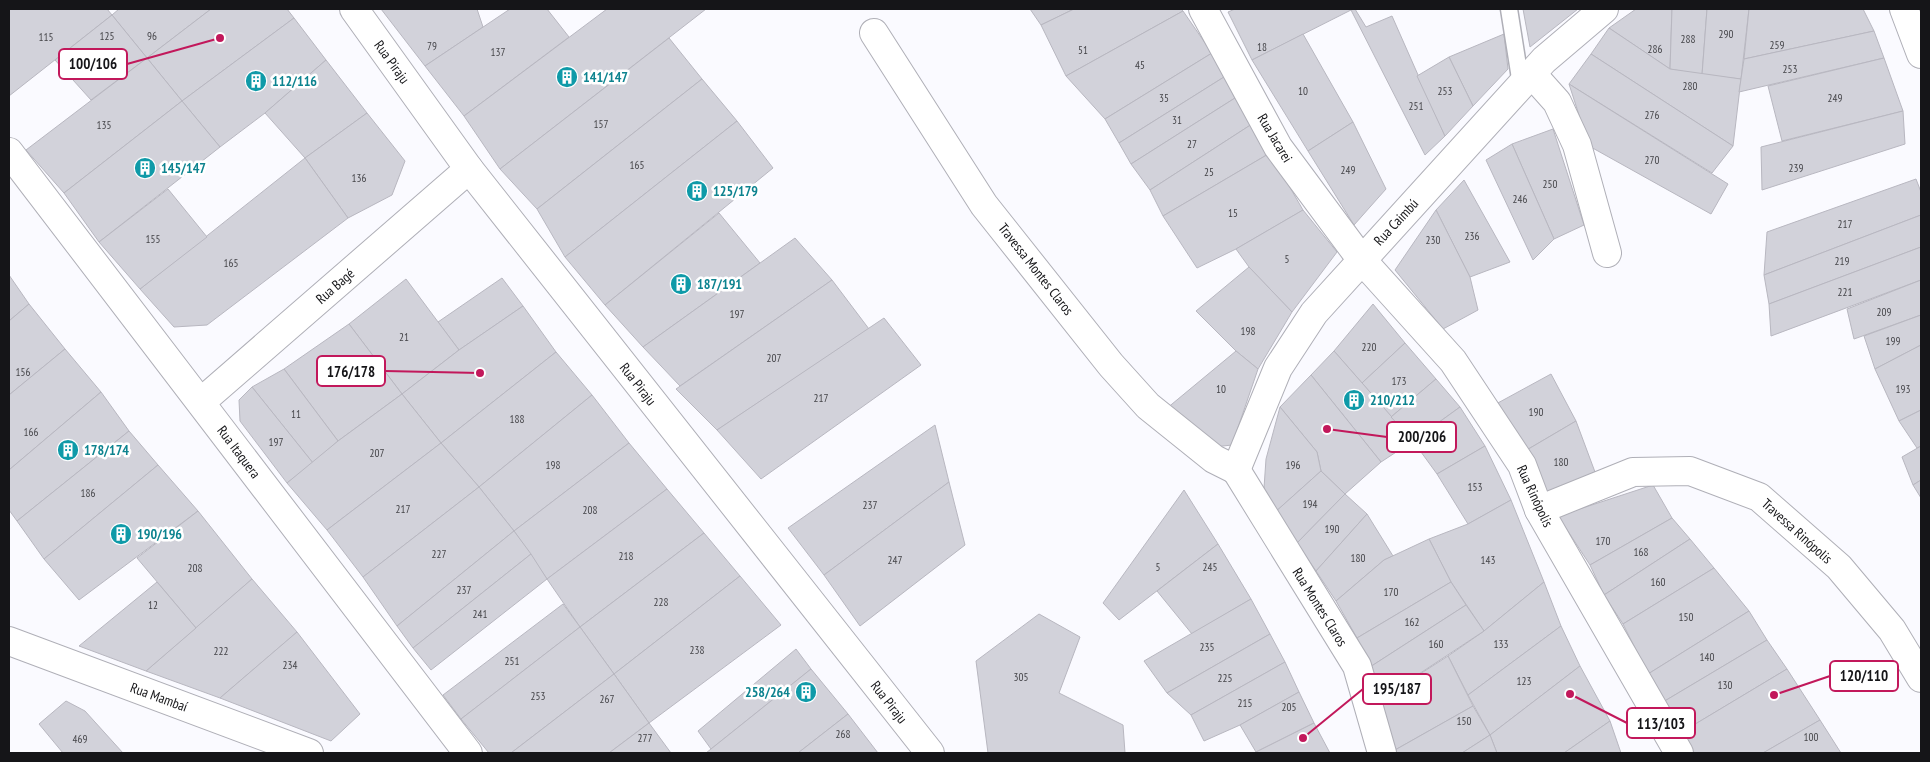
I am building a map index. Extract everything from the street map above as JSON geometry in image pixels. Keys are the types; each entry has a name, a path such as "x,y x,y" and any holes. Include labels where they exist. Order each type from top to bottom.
{"street":[{"name":"Rua Piraju","path":"354,9 468,169 930,753"},
{"name":"Rua Jacarei","path":"1203,9 1278,147 1361,259"},
{"name":"Rua Caimbú","path":"1236,470 1278,368 1314,313 1361,259 1544,60 1604,9"},
{"path":"1904,9 1921,54"},
{"name":"Travessa Montes Claros","path":"874,33 984,205 1112,365 1148,406 1214,459 1236,470"},
{"path":"1527,79 1557,102 1577,145 1607,253"},
{"name":"Rua Itaquera","path":"9,152 468,753"},
{"name":"Rua Bagé","path":"201,402 468,169"},
{"name":"Rua Rinópolis","path":"1361,259 1453,360 1522,465 1539,510 1679,753"},
{"name":"Rua Montes Claros","path":"1236,470 1358,666 1382,753"},
{"name":"Travessa Rinópolis","path":"1539,510 1633,472 1690,471 1759,497 1839,568 1892,630 1921,678"},
{"name":"Rua Mambaí","path":"9,641 309,753"}],"lane":[{"path":"1509,9 1527,79"}],"building":[{"path":"9,9 107,9 112,15 9,96"},
{"path":"119,9 211,9 147,58 112,15"},
{"path":"211,9 287,9 294,18 182,101 147,58"},
{"path":"381,9 477,9 483,27 425,66"},
{"path":"510,9 547,9 569,37 464,116 425,66"},
{"name":"141/147","path":"607,9 706,9 500,169 464,116"},
{"path":"1030,9 1074,9 1041,25"},
{"path":"1074,9 1181,9 1183,11 1066,76 1041,25"},
{"path":"1235,9 1351,10 1252,60 1228,12"},
{"path":"1355,9 1366,27 1392,16 1445,136 1425,155 1351,10"},
{"path":"1523,9 1578,9 1530,47"},
{"path":"1636,9 1672,9 1670,69 1609,28"},
{"path":"1672,9 1707,9 1702,75 1670,69"},
{"path":"1707,9 1749,9 1741,79 1702,75"},
{"path":"1749,9 1863,9 1874,31 1744,59"},
{"path":"1183,11 1212,53 1105,119 1066,76"},
{"path":"112,15 147,58 91,100 55,60"},
{"name":"112/116","path":"294,18 326,60 265,113 220,147 182,101"},
{"path":"1609,28 1670,69 1741,79 1733,146 1591,54"},
{"path":"1874,31 1884,58 1739,92 1744,59"},
{"path":"1303,34 1353,122 1308,151 1252,60"},
{"path":"1504,34 1508,69 1473,106 1449,57"},
{"path":"669,38 702,79 537,209 500,169"},
{"path":"1212,53 1224,77 1119,143 1105,119"},
{"path":"1591,54 1733,146 1712,173 1569,84"},
{"path":"1449,57 1473,106 1445,136 1417,76"},
{"path":"147,58 182,101 64,193 26,150"},
{"path":"1884,58 1903,111 1782,141 1768,86"},
{"path":"326,60 367,113 305,158 265,113"},
{"path":"1224,77 1235,98 1131,164 1119,143"},
{"path":"702,79 737,121 565,257 537,209"},
{"path":"1569,84 1728,184 1711,214 1589,146"},
{"path":"1235,98 1252,124 1150,190 1131,164"},
{"name":"145/147","path":"182,101 220,147 99,242 64,193"},
{"path":"1903,111 1905,144 1762,190 1761,147"},
{"path":"367,113 405,161 392,195 348,218 305,158"},
{"name":"125/179","path":"737,121 773,168 605,305 565,257"},
{"path":"1353,122 1386,189 1354,225 1308,151"},
{"path":"1252,124 1270,153 1163,216 1150,190"},
{"path":"1553,129 1584,225 1554,239 1512,144"},
{"path":"1512,144 1554,239 1533,260 1486,160"},
{"path":"1270,153 1303,210 1236,249 1197,268 1163,216"},
{"path":"305,158 348,218 207,325 174,327 140,289"},
{"path":"1916,179 1921,192 1921,215 1764,275 1767,232"},
{"path":"1464,180 1510,262 1470,277 1436,210"},
{"path":"168,189 207,237 140,289 99,242"},
{"path":"1303,210 1337,252 1292,312 1249,267 1236,249"},
{"path":"1436,210 1470,277 1478,310 1443,329 1395,270"},
{"name":"187/191","path":"719,213 760,263 643,347 605,305"},
{"path":"1921,215 1921,247 1769,304 1764,275"},
{"path":"795,238 832,280 680,386 643,347"},
{"path":"1921,247 1921,280 1771,336 1769,304"},
{"path":"1249,267 1292,312 1258,369 1236,351 1196,311"},
{"path":"9,275 29,304 9,321"},
{"path":"502,278 523,306 459,350 438,322"},
{"path":"406,279 459,350 402,394 349,324"},
{"path":"832,280 869,329 717,430 676,389"},
{"path":"1921,280 1921,315 1854,339 1847,309"},
{"path":"29,304 65,349 9,395 9,321"},
{"path":"1373,304 1405,343 1362,383 1334,351"},
{"path":"523,306 556,352 441,443 402,394 459,350"},
{"path":"1921,315 1921,345 1875,369 1864,336"},
{"path":"884,318 921,365 761,479 717,430"},
{"path":"349,324 402,394 338,441 284,369"},
{"path":"1405,343 1436,379 1391,417 1362,383"},
{"path":"1921,345 1921,410 1899,421 1875,369"},
{"path":"65,349 101,392 9,470 9,395"},
{"path":"1236,351 1258,369 1232,445 1214,447 1166,409"},
{"name":"210/212","path":"1334,351 1413,441 1381,462 1311,375"},
{"path":"556,352 592,395 479,487 441,443"},
{"path":"284,369 338,441 313,463 252,387"},
{"path":"1551,374 1576,421 1525,451 1496,404"},
{"path":"1311,375 1381,462 1345,494 1321,471 1317,452 1280,407"},
{"path":"1436,379 1460,407 1413,441 1391,417"},
{"path":"252,387 313,463 287,483 240,421 239,400"},
{"name":"178/174","path":"101,392 129,431 17,521 9,510 9,470"},
{"path":"402,394 441,443 327,530 287,483 338,441"},
{"path":"592,395 629,443 514,531 479,487"},
{"path":"1280,407 1317,452 1321,471 1273,514 1264,488 1266,459"},
{"path":"1460,407 1485,446 1437,474 1413,441"},
{"path":"1921,410 1921,446 1917,448 1899,421"},
{"path":"1576,421 1595,472 1547,494 1525,451"},
{"path":"935,425 949,482 824,575 788,528"},
{"path":"129,431 158,465 44,559 17,521"},
{"path":"441,443 479,487 363,577 327,530"},
{"path":"629,443 667,489 547,579 514,531"},
{"path":"1485,446 1511,500 1468,524 1437,474"},
{"path":"1921,446 1921,480 1913,485 1902,457"},
{"name":"190/196","path":"158,465 198,511 79,600 44,559"},
{"path":"1321,471 1345,494 1297,543 1273,514"},
{"path":"1921,480 1921,498 1913,485"},
{"path":"949,482 965,545 860,626 824,575"},
{"path":"1653,485 1672,518 1590,565 1558,516"},
{"path":"479,487 514,531 397,626 363,577"},
{"path":"667,489 704,533 580,627 547,579"},
{"path":"1184,490 1218,544 1119,620 1103,603"},
{"path":"1345,494 1367,514 1316,571 1297,543"},
{"path":"1511,500 1544,582 1484,631 1451,582 1429,539 1468,524"},
{"path":"198,511 252,579 196,628 137,558"},
{"path":"1367,514 1393,556 1384,560 1336,601 1316,571"},
{"path":"1672,518 1690,539 1604,595 1590,565"},
{"path":"514,531 531,554 413,648 397,626"},
{"path":"704,533 740,576 614,674 580,627"},
{"path":"1429,539 1451,582 1357,638 1336,601 1384,560"},
{"path":"1690,539 1714,568 1623,624 1604,595"},
{"path":"1218,544 1251,599 1192,634 1157,591"},
{"path":"531,554 547,579 431,670 413,648"},
{"path":"1714,568 1749,611 1648,674 1623,624"},
{"path":"740,576 781,625 649,723 614,674"},
{"path":"252,579 297,632 220,698 146,671"},
{"path":"157,582 196,628 146,671 79,646"},
{"path":"1451,582 1466,605 1370,667 1357,638"},
{"path":"1544,582 1561,626 1468,695 1448,656 1484,631"},
{"path":"1251,599 1270,634 1167,693 1144,661"},
{"path":"563,604 580,627 461,719 443,695"},
{"path":"1466,605 1484,631 1378,701 1370,667"},
{"path":"1749,611 1767,640 1663,702 1648,674"},
{"path":"1039,614 1080,637 1059,693 1123,725 1125,753 988,753 976,661"},
{"path":"1561,626 1580,666 1490,735 1468,695"},
{"path":"580,627 614,674 511,753 489,753 461,719"},
{"path":"297,632 360,714 331,741 220,698"},
{"path":"1270,634 1285,662 1191,715 1167,693"},
{"path":"1767,640 1787,669 1682,732 1663,702"},
{"path":"796,649 811,669 711,749 698,731"},
{"path":"1448,656 1473,706 1395,750 1378,701"},
{"path":"1285,662 1299,692 1240,725 1204,741 1191,715"},
{"path":"1580,666 1610,721 1564,753 1497,753 1490,735"},
{"name":"258/264","path":"811,669 848,714 798,753 706,753"},
{"path":"1787,669 1820,720 1763,753 1694,753 1682,732"},
{"path":"614,674 649,723 609,753 511,753"},
{"path":"1299,692 1314,723 1256,752 1240,725"},
{"path":"66,701 85,711 123,753 63,753 39,724"},
{"path":"1473,706 1490,735 1462,753 1396,753 1395,750"},
{"path":"848,714 878,753 798,753"},
{"path":"1820,720 1841,753 1763,753"},
{"path":"1610,721 1621,753 1564,753"},
{"path":"649,723 671,753 609,753"},
{"path":"1314,723 1330,753 1254,753"},
{"path":"1490,735 1497,753 1462,753"}],"place":[{"name":"100/106","path":"220,38"},
{"name":"141/147","path":"567,77"},
{"name":"112/116","path":"256,81"},
{"name":"145/147","path":"145,168"},
{"name":"125/179","path":"697,191"},
{"name":"187/191","path":"681,284"},
{"name":"176/178","path":"480,373"},
{"name":"210/212","path":"1354,400"},
{"name":"200/206","path":"1327,429"},
{"name":"178/174","path":"68,450"},
{"name":"190/196","path":"121,534"},
{"name":"258/264","path":"806,692"},
{"name":"113/103","path":"1570,694"},
{"name":"120/110","path":"1774,695"},
{"name":"195/187","path":"1303,738"}]}
